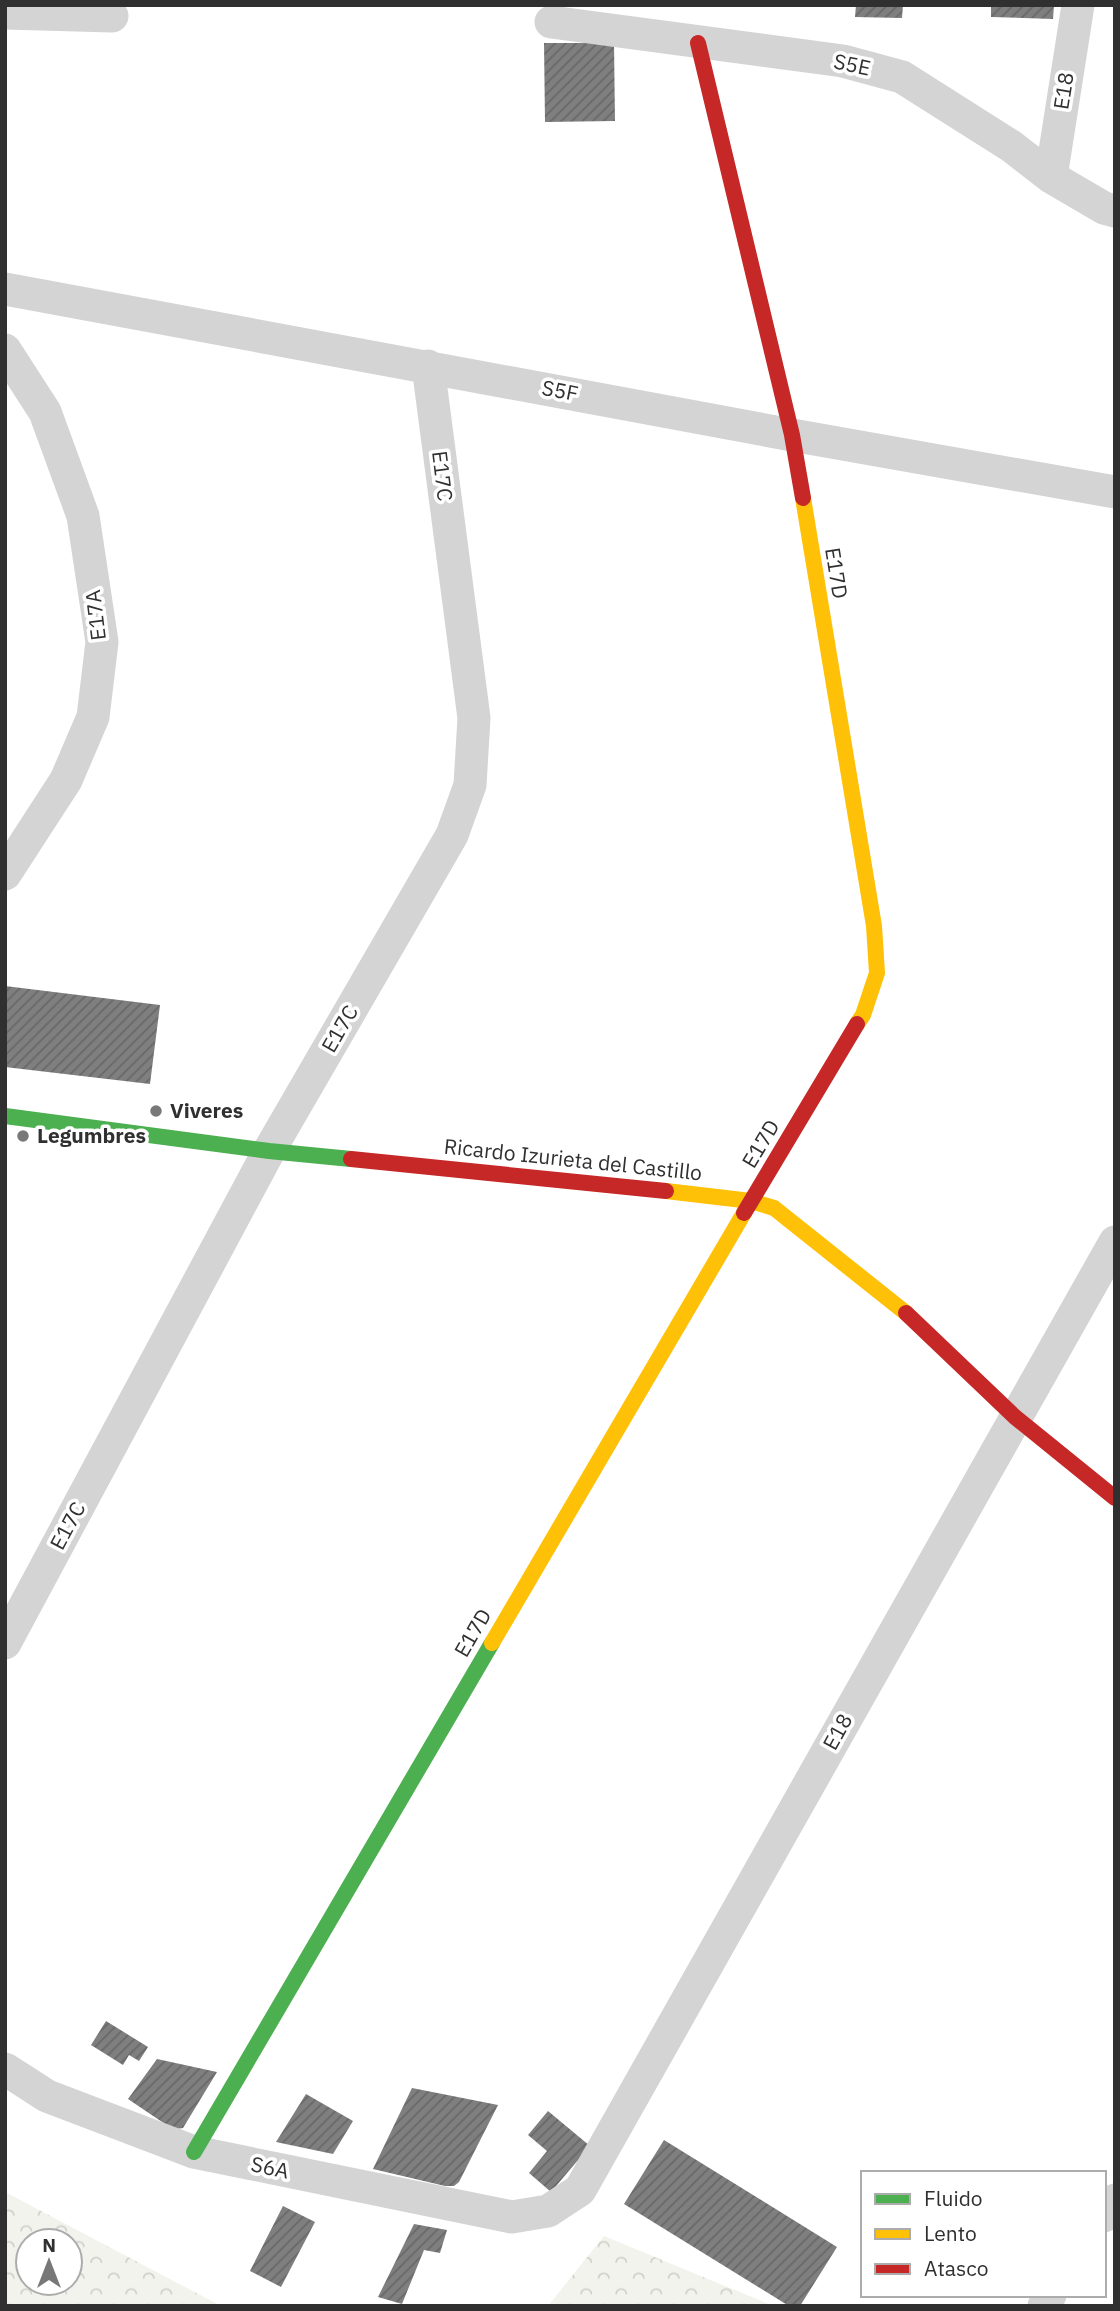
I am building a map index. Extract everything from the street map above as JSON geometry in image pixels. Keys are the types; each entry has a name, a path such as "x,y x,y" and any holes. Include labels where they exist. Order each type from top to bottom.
{"street":[{"name":"E18","path":"1051,177 1078,5"},
{"path":"5,13 112,16"},
{"name":"S5E","path":"551,22 843,61 902,76 1011,146 1051,177 1104,208 1115,211"},
{"name":"E17D","path":"194,2152 751,1201 863,1015 877,973 874,926 792,435 698,43"},
{"name":"S5F","path":"5,289 1115,492"},
{"name":"E17A","path":"5,350 45,412 83,516 102,642 93,716 66,780 5,874"},
{"name":"E17C","path":"5,1643 269,1151 452,835 470,785 474,718 428,366"},
{"name":"Ricardo Izurieta del Castillo","path":"5,1116 269,1151 751,1201 774,1209 793,1222 900,1307 1015,1417 1115,1498"},
{"name":"E18","path":"548,2211 580,2190 1115,1242"},
{"name":"S6A","path":"5,2069 47,2096 194,2152 512,2217 548,2211"}],"green space":[{"path":"5,2192 71,2227 14,2227 14,2297 84,2297 84,2234 221,2306 5,2306"},
{"path":"604,2236 771,2305 771,2306 548,2306"}],"building":[{"path":"856,5 903,5 902,18 855,17"},
{"path":"991,5 1054,5 1053,19 991,17"},
{"path":"544,43 614,43 615,121 545,122"},
{"path":"5,986 160,1005 150,1084 5,1067"},
{"path":"106,2021 148,2047 139,2061 129,2055 123,2065 91,2045"},
{"path":"157,2059 217,2072 183,2128 168,2126 128,2099"},
{"path":"412,2088 498,2105 459,2182 454,2186 373,2169"},
{"path":"306,2094 353,2121 333,2154 276,2142"},
{"path":"548,2111 590,2146 551,2192 529,2173 547,2151 528,2135"},
{"path":"664,2140 837,2247 800,2306 789,2306 624,2204"},
{"path":"283,2206 315,2222 281,2287 250,2271"},
{"path":"414,2224 447,2230 440,2253 424,2250 402,2304 378,2297"}],"traffic: fast":[{"path":"5,1116 269,1151 351,1159"},
{"path":"194,2152 492,1643"}],"traffic: slow":[{"path":"803,498 874,926 877,973 863,1015 857,1024"},
{"path":"666,1191 751,1201 774,1208 906,1313"},
{"path":"492,1643 744,1213"}],"traffic: jam":[{"path":"698,43 792,435 803,498"},
{"path":"744,1213 857,1024"},
{"path":"351,1159 666,1191"},
{"path":"906,1313 1015,1417 1115,1498"}],"place":[{"name":"Viveres","path":"156,1111"},
{"name":"Legumbres","path":"23,1136"}]}
